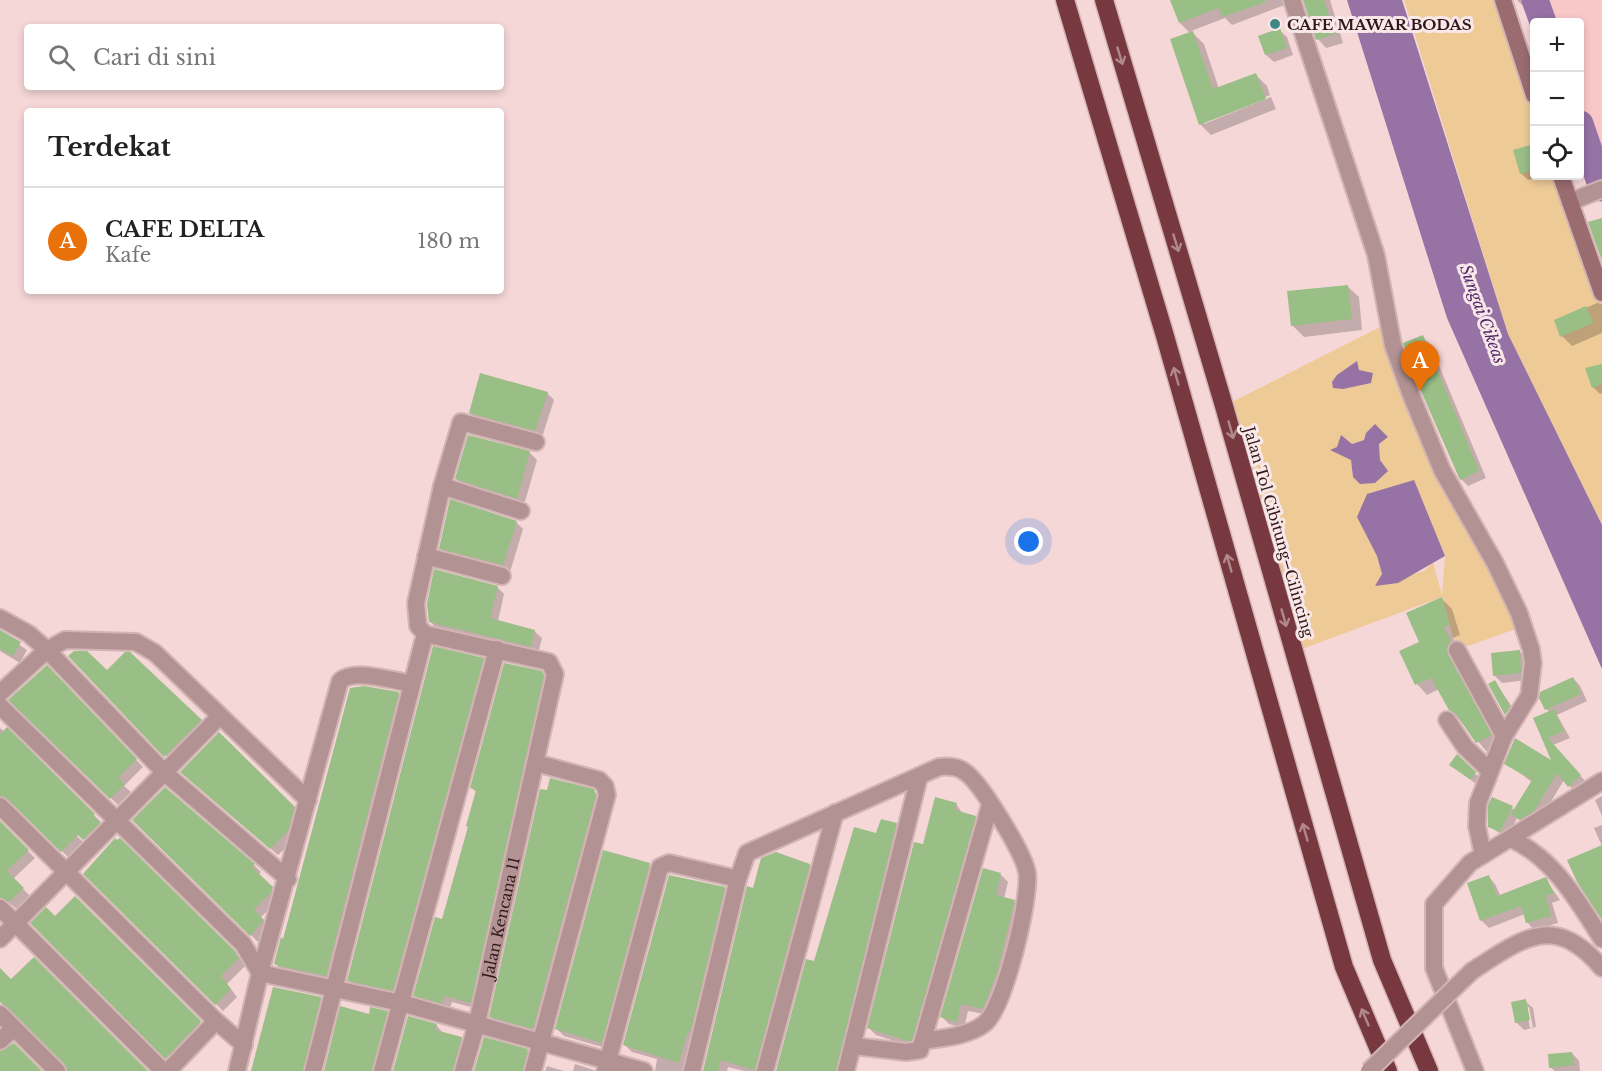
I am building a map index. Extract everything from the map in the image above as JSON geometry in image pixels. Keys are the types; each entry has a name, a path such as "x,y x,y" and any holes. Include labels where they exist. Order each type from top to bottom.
{"highway":[{"path":"1065,0 1165,336 1344,967 1388,1071"},
{"name":"Jalan Tol Cibitung–Cilincing","path":"1104,0 1224,406 1382,960 1429,1071"}],"main road":[{"path":"1503,0 1530,83"},
{"path":"1562,180 1602,292"}],"street":[{"path":"1292,0 1376,255 1393,345 1411,395 1442,470 1495,563 1519,613 1531,649 1533,663 1529,696 1504,736 1489,770 1476,815 1483,855"},
{"path":"1570,202 1599,190"},
{"path":"382,1071 497,649 425,634 418,626 416,611 442,486 461,422 536,442"},
{"path":"442,486 521,511"},
{"path":"426,556 502,576"},
{"path":"0,618 29,634 47,650 165,773 288,879"},
{"path":"313,1071 336,990 410,683 425,634"},
{"path":"0,693 47,650 65,640 136,642 155,653 308,800"},
{"name":"Jalan Kencana 11","path":"463,1071 477,1023 554,685 553,667 549,662 497,649"},
{"path":"1457,650 1504,736"},
{"path":"237,1071 260,973 288,879 340,681 345,677 355,675 410,683"},
{"path":"0,706 243,944 260,973 401,1003 541,1042 606,1067 644,1071"},
{"path":"0,939 220,716"},
{"path":"1447,720 1465,747 1489,770"},
{"path":"534,1071 607,795 605,786 599,780 536,764"},
{"path":"692,1071 742,860 751,849 939,767 957,768 967,773 1010,833 1027,873 1023,911 1005,988 998,1007 985,1024 976,1029 923,1041"},
{"path":"846,1071 919,777"},
{"path":"1475,1071 1434,968 1432,938 1434,904 1470,862 1512,839 1602,781"},
{"path":"854,1046 915,1053 920,1050 990,805"},
{"path":"0,806 216,1021 244,1045"},
{"path":"765,1071 835,813"},
{"path":"1512,839 1535,850 1554,869 1602,939"},
{"path":"606,1067 660,867 669,863 738,879"},
{"path":"0,908 162,1071"},
{"path":"1369,1071 1472,970 1521,940 1546,935 1567,939 1584,949 1602,968"},
{"path":"0,1014 57,1071"},
{"path":"168,1071 216,1021"},
{"path":"0,1041 14,1028"}],"shaded area":[{"path":"1404,0 1507,0 1530,70 1530,180 1567,180 1602,285 1602,525 1508,334"},
{"path":"1541,0 1602,0 1602,188 1584,136 1584,18 1542,18 1538,7"},
{"path":"1382,326 1524,626 1457,650 1442,597 1294,652 1224,406","holes":["1366,433 1388,436 1379,444 1380,460 1353,477 1351,460 1331,450 1364,440","1357,516 1445,556 1442,595 1433,562 1424,571 1376,586 1382,574 1377,556"]}],"water":[{"name":"Sungai Cikeas","path":"1347,0 1402,0 1508,334 1602,525 1602,669 1447,318"},
{"path":"1357,361 1359,370 1373,373 1371,383 1343,389 1333,388 1332,382 1337,375"},
{"path":"1375,424 1388,437 1379,444 1380,460 1388,471 1375,483 1360,484 1353,477 1351,460 1330,450 1337,447 1341,435 1352,444 1364,440 1366,433"},
{"path":"1414,480 1445,556 1398,583 1375,586 1382,574 1377,556 1357,517 1367,494"}],"building":[{"path":"1170,0 1265,0 1266,2 1222,17 1219,8 1179,23"},
{"path":"1303,0 1324,0 1335,34 1316,40"},
{"path":"1280,28 1287,48 1265,55 1258,36"},
{"path":"1193,31 1213,89 1256,73 1266,99 1199,125 1170,39"},
{"path":"1530,145 1530,171 1520,174 1513,150"},
{"path":"1602,218 1602,261 1588,222"},
{"path":"1348,285 1352,319 1291,326 1287,291"},
{"path":"1586,306 1593,323 1560,337 1554,320"},
{"path":"1423,335 1479,471 1460,480 1421,391 1403,343"},
{"path":"1602,364 1602,384 1592,388 1585,368"},
{"path":"480,373 548,392 535,431 469,413"},
{"path":"468,435 530,451 517,499 455,479"},
{"path":"450,499 517,521 503,565 439,549"},
{"path":"434,569 498,586 490,618 535,630 531,647 429,622 427,604"},
{"path":"1442,597 1450,625 1444,627 1451,642 1447,649 1448,654 1492,735 1476,743 1456,714 1449,710 1431,678 1415,685 1399,651 1419,642 1406,613"},
{"path":"0,630 21,642 13,656 0,649"},
{"path":"433,646 484,658 393,991 347,981"},
{"path":"1520,650 1521,673 1493,676 1491,653"},
{"path":"74,651 87,651 107,670 125,652 130,652 202,720 164,757 68,656"},
{"path":"504,663 542,671 544,675 471,1003 444,996 442,1004 413,996 435,917 442,919 468,827 466,826 476,790 470,788"},
{"path":"47,665 137,759 118,778 125,784 110,799 8,700"},
{"path":"1573,677 1581,694 1545,710 1539,698 1540,692"},
{"path":"1495,680 1510,706 1505,715 1488,684"},
{"path":"364,686 399,692 326,976 279,966 274,964 281,937 283,939 350,688"},
{"path":"1554,709 1564,731 1548,738 1581,775 1568,787 1557,773 1534,811 1520,820 1511,814 1532,780 1504,764 1515,738 1551,760 1533,718"},
{"path":"7,727 95,814 93,816 100,823 83,840 78,835 61,852 7,799 0,796 0,734"},
{"path":"219,732 295,807 288,831 270,849 180,772"},
{"path":"1457,754 1476,772 1471,780 1449,765"},
{"path":"550,778 594,789 596,795 533,1029 489,1017 540,789 547,790"},
{"path":"165,787 255,864 252,867 273,887 271,893 254,909 264,920 250,936 132,820"},
{"path":"935,797 957,803 955,810 976,816 912,1041 907,1041 867,1028 914,842 923,844"},
{"path":"1492,797 1513,806 1500,832 1488,827 1488,805"},
{"path":"881,819 897,823 836,1071 776,1071 806,959 814,961 854,827 876,833"},
{"path":"0,821 29,850 7,871 24,888 9,902 0,898"},
{"path":"115,838 117,840 120,838 235,951 239,958 221,976 231,989 215,1005 83,874"},
{"path":"1602,845 1602,920 1577,882 1567,860"},
{"path":"603,850 650,863 602,1043 555,1029"},
{"path":"776,852 810,864 755,1070 721,1060 718,1071 703,1071 747,886 753,888 761,858"},
{"path":"983,868 1001,873 996,895 1015,900 997,973 983,1009 961,1004 957,1022 940,1017"},
{"path":"669,875 725,887 691,1031 688,1031 679,1063 623,1045"},
{"path":"1489,875 1497,896 1546,877 1554,893 1546,896 1551,916 1526,923 1521,906 1480,921 1467,883"},
{"path":"75,896 201,1021 165,1059 30,923 46,907 55,916"},
{"path":"34,957 148,1071 67,1071 64,1064 0,1002 0,968 11,979"},
{"path":"273,987 321,997 303,1071 251,1071"},
{"path":"1526,999 1530,1020 1515,1023 1511,1002"},
{"path":"340,1006 369,1014 370,1007 388,1011 372,1071 324,1071"},
{"path":"408,1016 437,1024 435,1030 462,1037 453,1071 393,1071"},
{"path":"484,1037 528,1049 523,1071 474,1071"},
{"path":"14,1043 42,1071 0,1071 0,1051"},
{"path":"1572,1052 1574,1065 1549,1068 1548,1054"}],"waterway":[{"path":"1535,0 1542,18"},
{"path":"1581,126 1602,188"}],"place":[{"name":"CAFE MAWAR BODAS","path":"1275,24"},
{"name":"CAFE DELTA","path":"1420,391"}]}
